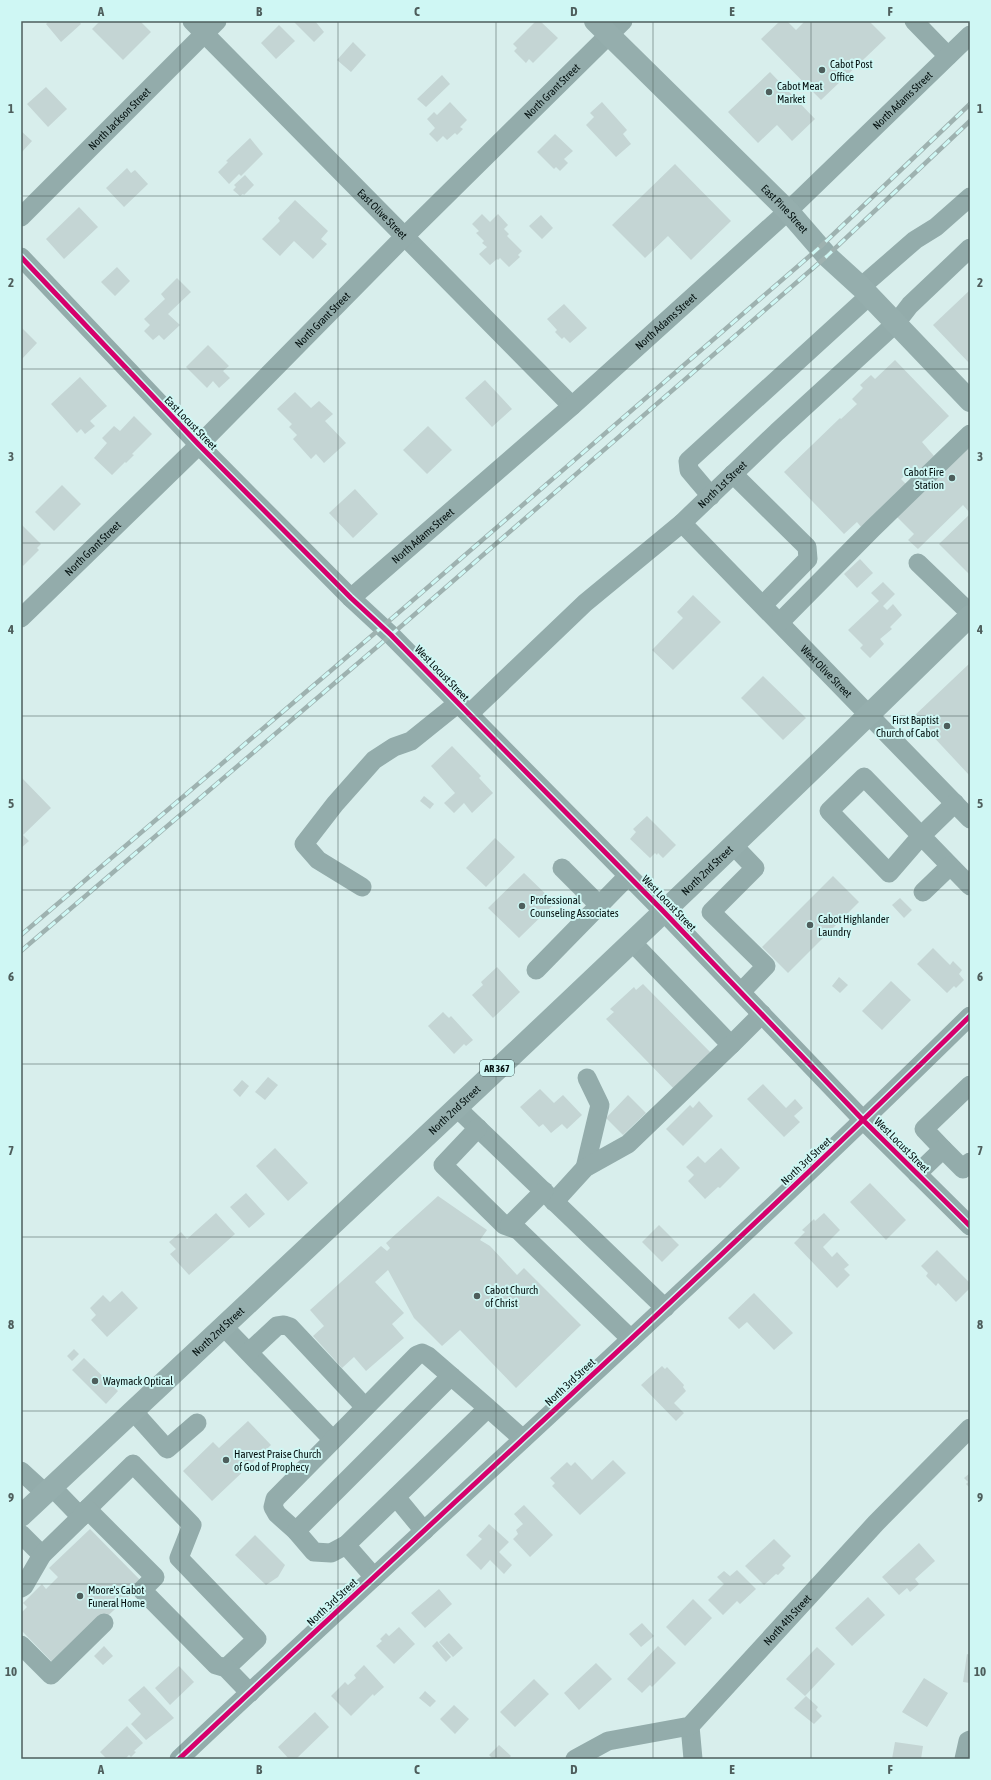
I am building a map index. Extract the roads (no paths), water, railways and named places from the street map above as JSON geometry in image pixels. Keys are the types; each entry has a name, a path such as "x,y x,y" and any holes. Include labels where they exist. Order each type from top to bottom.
{"main road":[{"name":"East Pine Street","path":"609,26 788,211 827,256 896,323 970,401"},
{"name":"North 2nd Street","path":"21,1516 733,845 970,616"}],"street":[{"path":"914,21 948,56"},
{"name":"North Jackson Street","path":"21,217 204,25"},
{"name":"East Olive Street","path":"204,25 404,237 572,406"},
{"name":"North Grant Street","path":"21,618 199,445 609,26"},
{"name":"North Adams Street","path":"351,598 572,406 788,211 970,35"},
{"path":"711,496 689,470 688,461 865,292 915,240 936,227 970,196"},
{"name":"North 1st Street","path":"362,887 318,860 304,844 335,804 374,760 394,747 410,741 463,709 585,603 682,524 733,474 896,323 910,305 970,248"},
{"name":"East Locust Street","path":"21,257 199,445 351,598"},
{"path":"780,622 872,529 970,434"},
{"path":"733,474 807,547 808,559 763,605"},
{"name":"West Olive Street","path":"682,524 780,622 970,819"},
{"path":"918,563 970,613"},
{"name":"West Locust Street","path":"351,598 391,635 663,911 864,1120 970,1226"},
{"path":"955,803 921,836 889,873 829,811 864,777 921,836 950,866 970,886"},
{"path":"733,845 755,868 711,912 766,966 741,992"},
{"path":"923,892 950,866"},
{"path":"562,868 599,905"},
{"path":"536,970 628,876"},
{"path":"631,941 731,1045"},
{"path":"509,1226 585,1168 628,1144 762,1014"},
{"name":"North 3rd Street","path":"179,1759 665,1308 864,1120 970,1016"},
{"path":"585,1168 600,1104 587,1078"},
{"path":"970,1085 924,1129 963,1169 970,1162"},
{"path":"456,1107 665,1308"},
{"path":"478,1128 443,1165 504,1224 518,1230 631,1339"},
{"path":"917,1174 943,1149"},
{"path":"249,1352 277,1326 284,1325 290,1327 364,1406"},
{"path":"224,1326 333,1440"},
{"path":"488,1408 346,1545 331,1553 314,1552 296,1531 277,1514 273,1507 275,1499 364,1406 417,1355 422,1353 428,1356 488,1408 523,1439"},
{"path":"296,1531 451,1376"},
{"path":"133,1411 167,1449 197,1423"},
{"name":"North 4th Street","path":"690,1726 876,1523 970,1428"},
{"path":"21,1588 24,1586 42,1555 133,1464 192,1525 180,1558 257,1639 226,1668"},
{"path":"21,1471 84,1513 155,1577 142,1590 216,1665 226,1668 250,1693"},
{"path":"396,1497 424,1531"},
{"path":"21,1534 42,1555"},
{"path":"346,1545 374,1577"},
{"path":"21,1645 51,1675 104,1623"},
{"path":"575,1759 608,1741 690,1726 693,1759"},
{"path":"964,1759 968,1741 970,1740"}],"railway":[{"path":"21,935 382,627 820,247 970,104"},
{"path":"21,951 391,635 827,256 970,121"}],"place":[{"name":"Cabot Post Office","path":"822,70"},
{"name":"Cabot Meat Market","path":"769,92"},
{"name":"Cabot Fire Station","path":"952,478"},
{"name":"First Baptist Church of Cabot","path":"947,726"},
{"name":"Professional Counseling Associates","path":"522,906"},
{"name":"Cabot Highlander Laundry","path":"810,925"},
{"name":"Cabot Church of Christ","path":"477,1296"},
{"name":"Waymack Optical","path":"95,1381"},
{"name":"Harvest Praise Church of God of Prophecy","path":"226,1460"},
{"name":"Moore's Cabot Funeral Home","path":"80,1596"}]}
